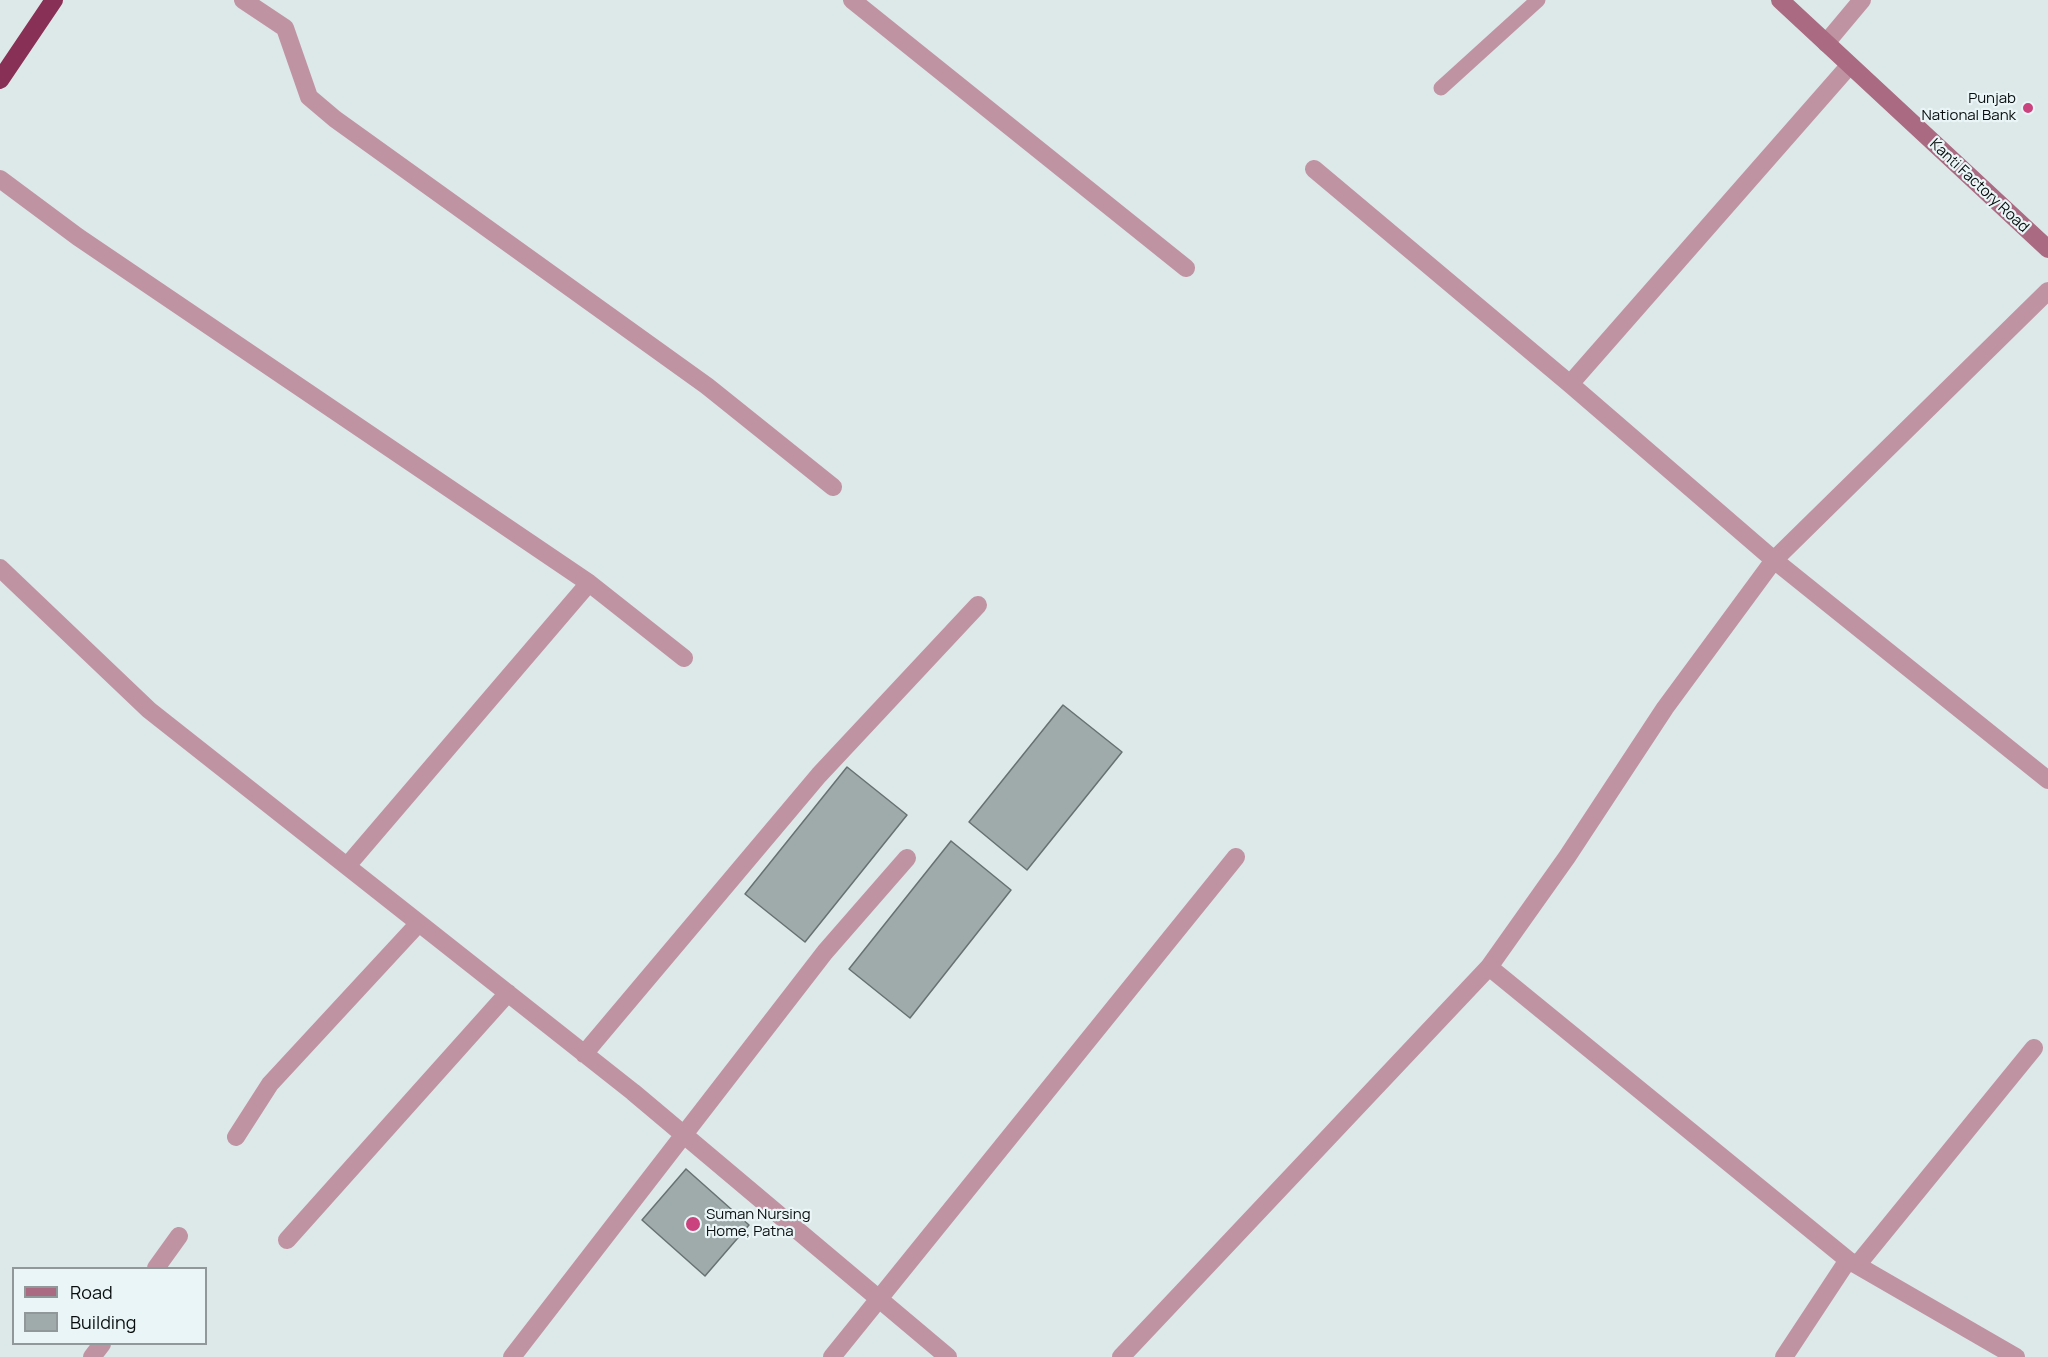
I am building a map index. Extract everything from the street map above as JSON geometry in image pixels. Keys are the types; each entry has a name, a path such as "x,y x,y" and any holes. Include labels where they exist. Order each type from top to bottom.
{"highway":[{"path":"0,80 54,0"}],"street":[{"path":"243,0 285,28 309,97 335,119 707,386 832,487"},
{"path":"852,0 1186,268"},
{"name":"Kanti Factory Road","path":"1780,0 2048,249"},
{"path":"1826,44 1862,0"},
{"path":"1570,384 1849,66"},
{"path":"1314,169 1570,384 1774,560 2048,780"},
{"path":"0,179 78,237 589,583 684,658"},
{"path":"1120,1357 1488,967 1567,857 1665,708 1774,560 2048,291"},
{"path":"0,568 149,710 683,1134 948,1357"},
{"path":"347,866 589,583"},
{"path":"584,1054 819,775 978,605"},
{"path":"832,1357 1236,857"},
{"path":"512,1357 825,952 907,858"},
{"path":"236,1137 270,1084 419,924"},
{"path":"1488,967 1853,1262 2016,1357"},
{"path":"286,1240 508,993"},
{"path":"1784,1357 1853,1262 2034,1048"},
{"path":"157,1267 179,1236"},
{"path":"92,1357 101,1345"}],"lane":[{"path":"1441,88 1538,0"}],"building":[{"path":"1063,705 1122,752 1027,870 969,822"},
{"path":"847,767 907,815 805,942 745,894"},
{"path":"951,841 1011,890 910,1018 849,969"},
{"path":"686,1169 749,1225 705,1276 642,1220"}],"place":[{"name":"Punjab National Bank","path":"2028,108"},
{"name":"Suman Nursing Home, Patna","path":"693,1224"}]}
